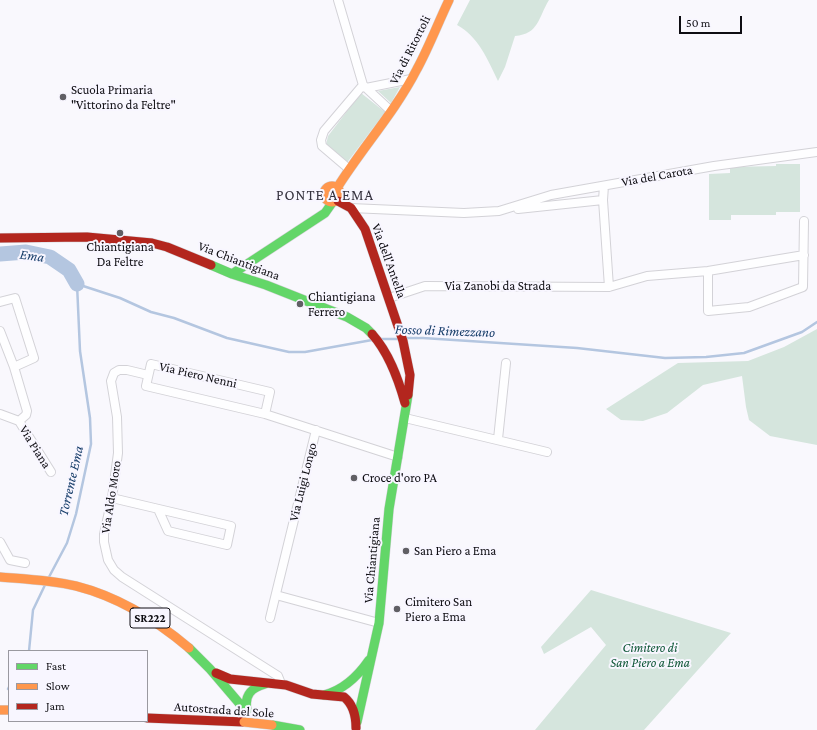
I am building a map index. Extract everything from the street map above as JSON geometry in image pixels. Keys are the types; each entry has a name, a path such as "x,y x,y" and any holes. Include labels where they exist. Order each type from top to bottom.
{"main road":[{"name":"Via di Ritortoli","path":"337,188 348,169 391,111 417,70 449,0"},
{"path":"232,274 325,213 335,202 341,194 337,188 330,187 325,191 325,199 335,202"},
{"name":"Via dell'Antella","path":"335,202 351,208 365,229 403,338"},
{"name":"Via Chiantigiana","path":"0,238 87,237 152,243 167,247 232,274 266,285 347,317 366,328 376,339 390,361 404,397 405,416"},
{"name":"Via Chiantigiana","path":"212,670 230,679 275,683 294,687 312,694 340,696 352,704 355,712 356,728 379,623 390,509 410,383 410,375 403,338"},
{"name":"Via Chiantigiana","path":"0,577 53,582 75,586 113,599 151,618 192,650 212,670 246,710 245,701 248,692 256,686 275,683"},
{"name":"Via Chiantigiana","path":"323,695 336,692 341,689 363,668 372,656"},
{"name":"Autostrada del Sole","path":"148,718 244,722 300,730"}],"street":[{"path":"338,0 364,86 391,111"},
{"path":"348,169 322,146 321,140 324,131 364,86 411,79"},
{"name":"Via del Carota","path":"499,211 551,195 714,166 817,152"},
{"path":"604,186 603,200 609,287"},
{"name":"Via del Carota","path":"351,208 464,213 499,211 603,200"},
{"path":"708,271 708,311 749,307 803,287 804,220"},
{"name":"Via Zanobi da Strada","path":"389,298 425,286 609,287 647,276 708,271 804,256"},
{"path":"0,302 15,298 34,358 14,367"},
{"name":"Via Piana","path":"0,331 14,367 27,411 26,415 19,421"},
{"path":"498,439 506,363"},
{"name":"Via Piero Nenni","path":"265,414 270,392 151,364 146,386 265,414 316,430"},
{"name":"Via Aldo Moro","path":"148,375 122,369 117,371 112,376 112,386 117,416 118,458 112,498 104,534 105,547 110,565 122,577 276,674 280,679 280,682 275,683"},
{"name":"Via Piana","path":"0,414 19,421 52,472"},
{"path":"405,416 546,452"},
{"name":"Via Luigi Longo","path":"270,618 316,430 398,457"},
{"path":"112,498 231,526 227,545 168,531 158,509"},
{"path":"0,542 10,560 25,563"},
{"path":"276,595 379,623"}],"green space":[{"path":"470,0 549,0 537,24 529,32 523,35 515,36 505,67 498,81 477,42 471,35 457,25"},
{"path":"400,87 391,103 378,91"},
{"path":"361,93 385,112 346,164 326,145 328,136"},
{"path":"776,164 800,164 800,212 776,212 776,215 731,215 731,220 709,220 709,174 730,173 730,167 776,166"},
{"path":"817,329 817,445 770,436 749,420 742,376 703,385 667,413 643,421 621,420 606,409 678,363 748,361 784,347"},
{"name":"Cimitero di San Piero a Ema","path":"591,590 731,633 644,730 535,730 606,645 591,627 544,654 541,647"}],"waterway":[{"name":"Ema","path":"0,254 26,252 50,257 69,270 77,284"},
{"name":"Fosso di Rimezzano","path":"49,577 67,543 76,514 91,444 90,418 80,351 77,284 120,298 151,312 174,318 227,338 289,352 305,352 372,340"},
{"name":"Fosso di Rimezzano","path":"405,338 577,348 665,358 706,357 744,353 802,332 817,322"},
{"name":"Fosso di Rimezzano","path":"381,339 398,339"},
{"name":"Torrente Ema","path":"29,650 33,610 45,585"}],"traffic: fast":[{"path":"232,274 325,213 332,203"},
{"path":"211,265 347,317 366,328 372,334"},
{"path":"357,722 379,623 389,509 408,395"},
{"path":"189,648 210,669 245,710"},
{"path":"324,695 338,690 350,682 369,660"},
{"path":"247,710 247,700 252,690 265,684"},
{"path":"272,725 300,730"}],"traffic: slow":[{"path":"337,188 389,115 408,85 426,52 449,0"},
{"path":"329,186 335,186 340,191 340,194 338,200 335,202 329,202 324,197 324,191 329,186"},
{"path":"0,577 57,582 76,586 107,596 150,619 189,648"},
{"path":"0,710 8,710"},
{"path":"244,722 272,725"}],"traffic: jam":[{"path":"338,201 351,208 365,229 403,341 410,375 408,395"},
{"path":"0,238 87,237 152,243 167,247 211,265"},
{"path":"372,334 378,341 392,366 405,403"},
{"path":"216,673 230,679 286,685 312,694 344,697 354,711 356,728"},
{"path":"148,718 244,722"}],"place":[{"name":"Scuola Primaria \"Vittorino da Feltre\"","path":"63,97"},
{"name":"Chiantigiana Da Feltre","path":"120,233"},
{"name":"Chiantigiana Ferrero","path":"300,304"},
{"name":"Croce d'oro PA","path":"354,478"},
{"name":"San Piero a Ema","path":"406,551"},
{"name":"Cimitero San Piero a Ema","path":"397,609"}],"district":[{"name":"PONTE A EMA","path":"325,195"}]}
